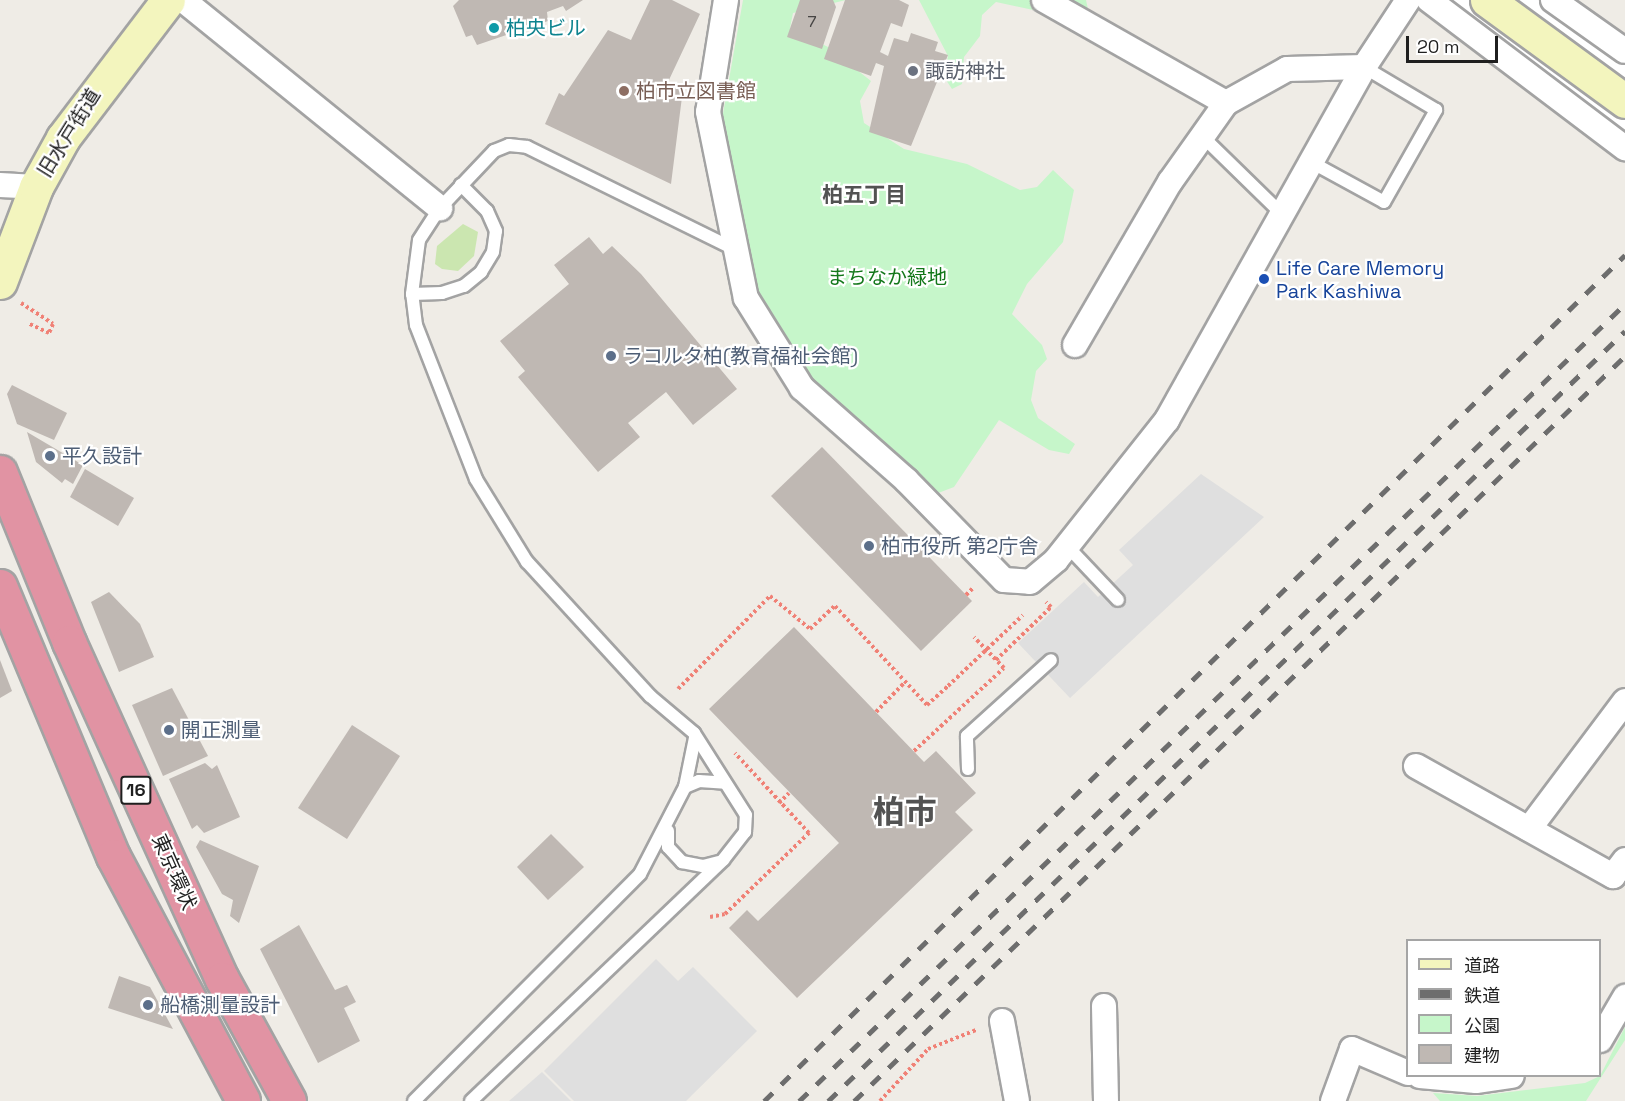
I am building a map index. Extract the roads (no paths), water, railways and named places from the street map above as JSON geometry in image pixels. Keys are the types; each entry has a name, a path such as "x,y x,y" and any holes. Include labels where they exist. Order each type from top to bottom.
{"highway":[{"name":"東京環状","path":"0,472 69,642 222,979 289,1101"},
{"name":"16","path":"0,586 113,856 243,1101"}],"street":[{"name":"旧水戸街道","path":"11,293 36,187 100,84 168,0"},
{"path":"183,0 440,208"},
{"path":"726,0 708,112 746,298 802,388 906,480 1004,580 1030,582 1067,546 1167,420 1364,67 1408,0"},
{"path":"1044,0 1226,103"},
{"path":"1429,0 1625,148"},
{"path":"1487,0 1625,101"},
{"path":"1553,0 1625,51"},
{"path":"1075,345 1202,136 1226,103 1287,69 1364,67"},
{"path":"0,185 36,187"},
{"path":"1529,829 1625,701"},
{"path":"1416,766 1613,876 1625,860"},
{"path":"1601,1037 1625,997"},
{"path":"1104,1006 1106,1101"},
{"path":"1002,1020 1017,1101"},
{"path":"1333,1101 1353,1049 1406,1073"},
{"path":"1431,1077 1476,1081 1505,1077"}],"lane":[{"path":"1311,162 1384,202 1436,110 1364,67"},
{"path":"1202,136 1282,214"},
{"path":"471,1101 723,860 745,832 746,815 694,733 643,688 508,535 476,479 416,325 412,294 419,240 440,208 461,185 494,151 509,145 528,147 738,251"},
{"path":"412,294 464,286 481,272 493,252 496,231 487,211 461,185"},
{"path":"1067,546 1118,600"},
{"path":"968,769 967,736 1051,660"},
{"path":"414,1101 640,874 671,818 685,787 696,747 694,733"},
{"path":"685,787 699,781 725,783"},
{"path":"671,818 668,847 682,862 710,866 723,860"}],"railway":[{"path":"764,1101 1625,255"},
{"path":"799,1101 1625,304"},
{"path":"828,1101 1625,331"},
{"path":"854,1101 1625,356"}],"place":[{"name":"柏央ビル","path":"494,28"},
{"name":"諏訪神社","path":"913,71"},
{"name":"柏市立図書館","path":"624,91"},
{"name":"Life Care Memory Park Kashiwa","path":"1264,279"},
{"name":"ラコルタ柏(教育福祉会館)","path":"611,356"},
{"name":"平久設計","path":"50,456"},
{"name":"柏市役所 第2庁舎","path":"869,546"},
{"name":"開正測量","path":"169,730"},
{"name":"船橋測量設計","path":"148,1005"}],"district":[{"name":"柏五丁目","path":"864,195"},
{"name":"柏市","path":"905,812"}],"park label":[{"name":"まちなか緑地","path":"887,277"}]}
